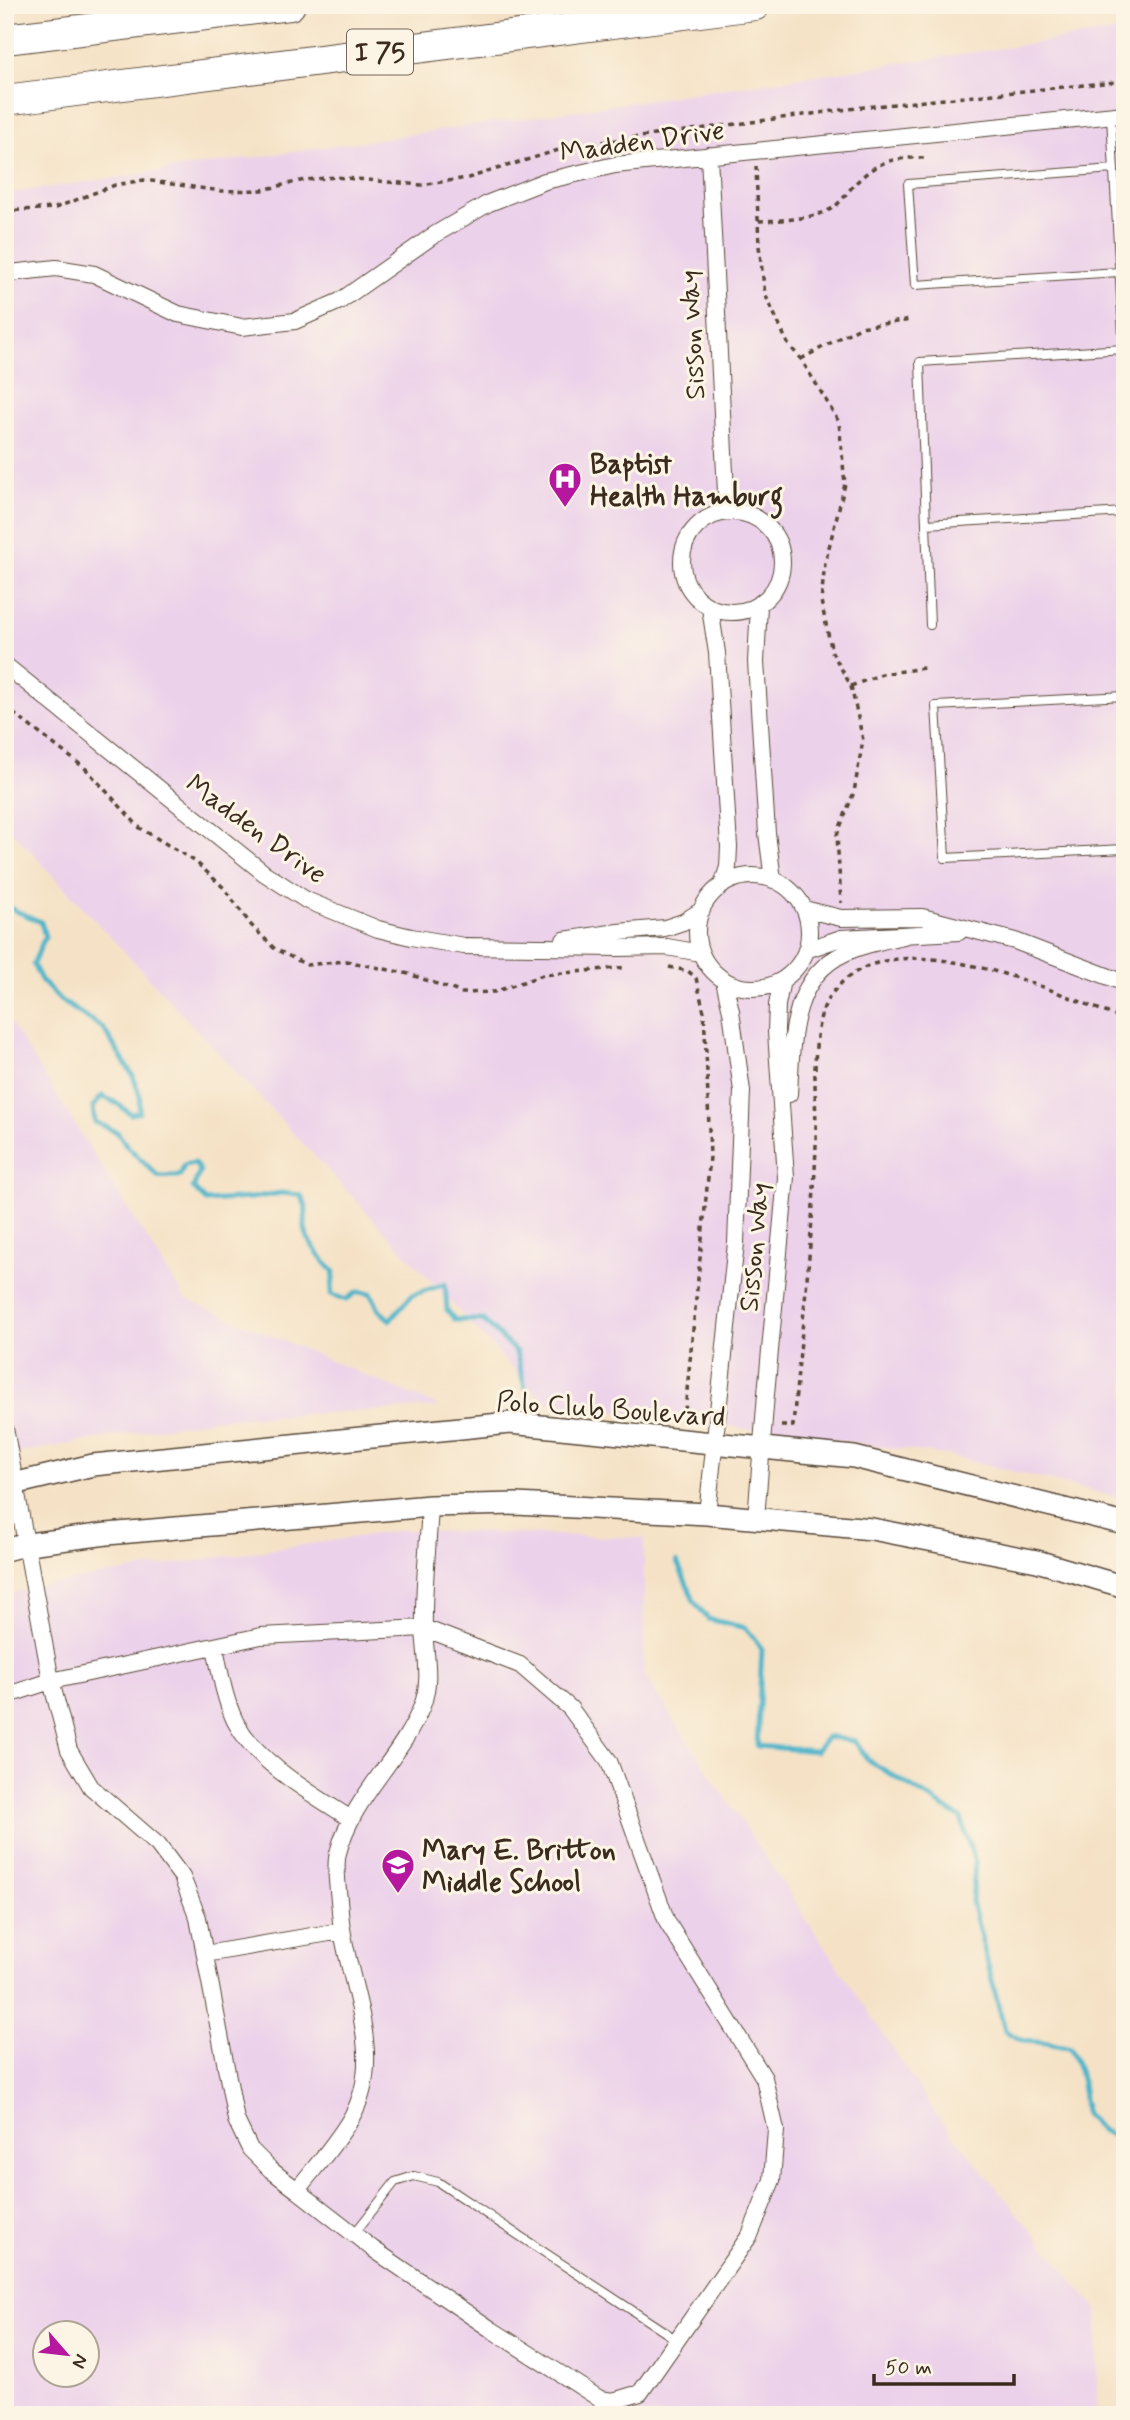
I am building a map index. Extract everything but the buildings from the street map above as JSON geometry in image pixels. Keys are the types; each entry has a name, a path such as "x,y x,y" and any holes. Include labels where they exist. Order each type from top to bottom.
{"highway":[{"path":"5,39 290,5"},
{"name":"I 75","path":"5,100 755,5"},
{"path":"5,30 150,22"}],"street":[{"name":"Madden Drive","path":"5,276 10,273 56,268 69,270 94,274 178,314 242,327 295,321 340,301 434,235 500,199 545,181 615,165 1118,115"},
{"name":"Sisson Way","path":"709,155 727,512"},
{"path":"727,512 744,513 759,520 772,531 780,545 783,562 780,579 772,594 759,605 744,612 727,613 710,608 697,599 688,586 682,570 688,539 698,526 711,517 727,512"},
{"path":"759,605 756,662 767,833 773,880"},
{"path":"710,608 717,653 729,847 728,867 722,886"},
{"name":"Madden Drive","path":"5,665 264,873 306,900 378,929 464,946 667,947 701,953"},
{"path":"760,876 773,880 786,887 804,909 808,923 806,950 800,962 782,981 768,987 738,987 724,981 710,969 701,953 697,924 710,896 722,886 747,877 760,876"},
{"name":"Madden Drive","path":"517,947 665,928 683,922 702,909"},
{"path":"804,909 841,918 922,917 1015,941 1125,983"},
{"path":"806,950 841,938 971,931"},
{"path":"786,1177 792,1046 798,1005 807,985 826,965 845,953 907,935"},
{"name":"Sisson Way","path":"707,1514 736,1243 742,1091 732,1011 724,981"},
{"name":"Sisson Way","path":"757,1518 786,1177 776,1032 782,981"},
{"name":"Polo Club Boulevard","path":"10,1485 93,1465 510,1423 715,1434 763,1448 854,1457 1125,1524"},
{"path":"5,1428 10,1485 28,1544 51,1681 69,1750 91,1787 158,1845 182,1877 198,1918 236,2120 250,2149 271,2170 354,2234 492,2330 600,2399 612,2402 640,2393 750,2235 772,2180 776,2130 764,2078 667,1922 609,1761 570,1708 520,1665 424,1628 261,1636 51,1681 5,1696"},
{"path":"5,1550 28,1544 107,1534 430,1506 516,1504 707,1514 872,1529 1037,1561 1125,1587"},
{"path":"297,2190 352,2117 362,2093 366,2068 365,2036 341,1931 337,1855 351,1819 410,1733 423,1703 429,1669 424,1628 430,1506"},
{"path":"215,1647 225,1696 236,1722 251,1744 295,1783 351,1819"},
{"path":"205,1954 341,1931"}],"lane":[{"path":"1118,115 1114,169 1125,372"},
{"path":"1114,169 908,184 915,285 1119,272"},
{"path":"930,625 919,362 1124,349"},
{"path":"926,524 1125,512"},
{"path":"1125,696 936,706 945,858 1125,849"},
{"path":"354,2234 395,2182 414,2176 438,2182 677,2340"}],"path":[{"path":"5,211 55,208 115,185 144,180 221,191 262,190 305,180 335,177 421,185 468,178 575,146 864,107 1125,81"},
{"path":"751,121 753,134"},
{"path":"759,221 801,218 833,207 867,171 878,164 903,158 926,158"},
{"path":"756,164 765,294 788,344 801,359 839,422 845,484 825,563 821,601 832,652 851,686 863,740 854,792 837,835 841,913"},
{"path":"801,359 860,327 911,320"},
{"path":"851,686 882,674 924,668"},
{"path":"5,707 86,769 140,828 196,862 224,888 251,925 275,948 307,965 346,961 409,974 463,993 494,992 543,975 633,966"},
{"path":"764,1426 793,1426 816,1146 817,1032 825,1004 836,989 856,971 882,960 957,962 993,971 1125,1020"},
{"path":"661,965 688,971 696,978 704,1012 710,1157 684,1423 715,1434"}],"shaded area":[{"name":"Baptist Health Hamburg","path":"1125,30 1125,1499 947,1455 544,1402 5,824 5,194"},
{"path":"5,1014 185,1299 440,1407 213,1419 5,1455"},
{"name":"Mary E. Britton Middle School","path":"403,1530 644,1538 644,1675 936,2114 1097,2310 1097,2415 5,2415 5,1596 34,1587"}],"waterway":[{"path":"5,906 41,922 45,937 33,964 41,980 60,1000 103,1028 133,1076 140,1096 139,1112 131,1114 102,1096 93,1107 95,1122 117,1132 127,1146 158,1176 180,1176 184,1165 194,1163 200,1171 193,1188 206,1201 281,1193 300,1195 306,1207 305,1228 309,1240 334,1272 331,1294 346,1300 357,1292 371,1293 379,1310 390,1320 412,1295 445,1284 447,1310 455,1320 483,1320 516,1352 525,1388"},
{"path":"677,1562 694,1601 708,1619 746,1628 762,1649 757,1746 816,1751 827,1737 855,1741 868,1760 961,1818 975,1863 972,1902 1005,2031 1023,2041 1070,2048 1081,2080 1085,2114 1102,2131 1125,2141"}],"place":[{"name":"Baptist Health Hamburg","path":"565,509"},
{"name":"Mary E. Britton Middle School","path":"398,1895"}]}
